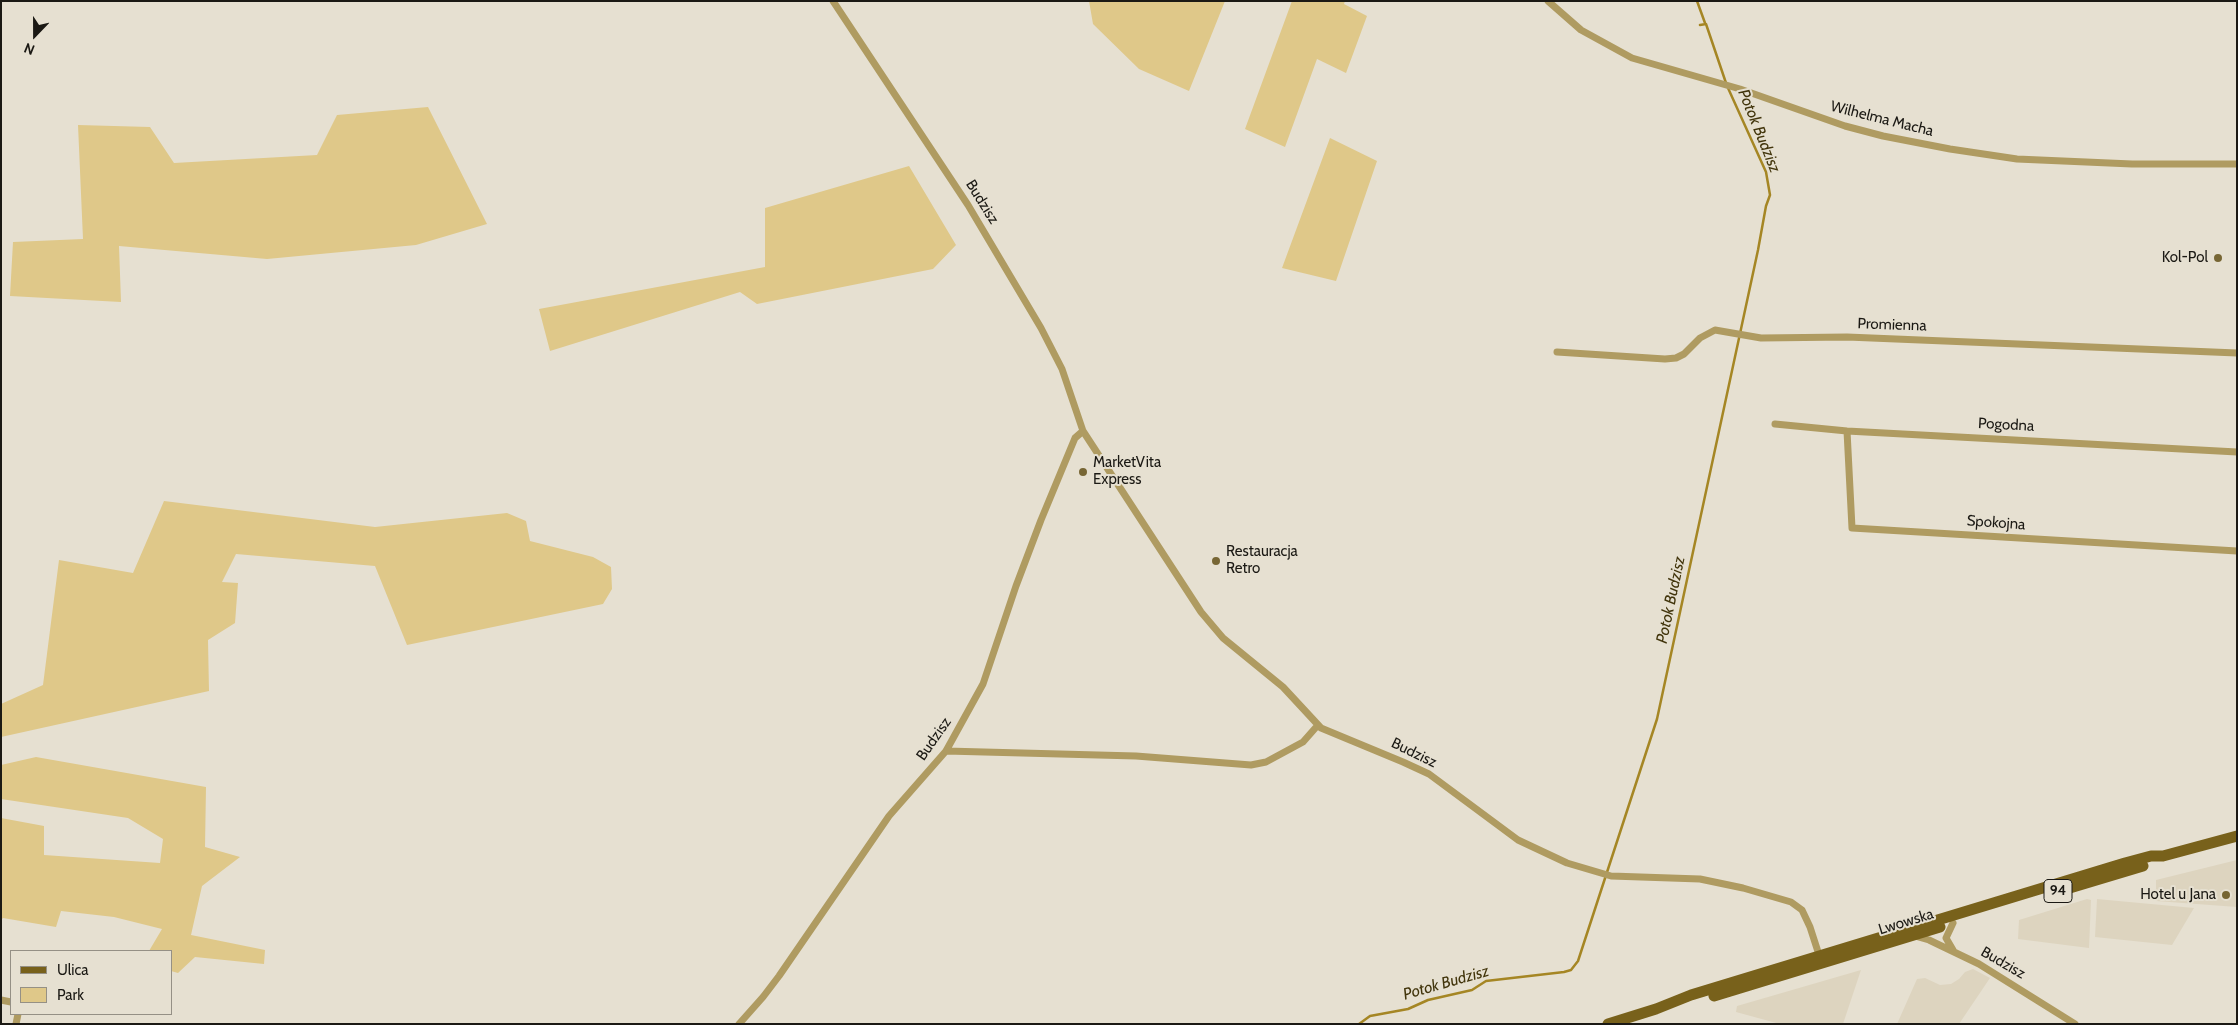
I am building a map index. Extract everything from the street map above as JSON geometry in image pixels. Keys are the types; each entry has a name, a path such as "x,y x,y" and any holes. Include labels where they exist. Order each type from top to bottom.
{"main road":[{"name":"Lwowska","path":"1608,1024 1656,1009 1692,1002 1820,959 2125,863 2151,856 2163,856 2237,836"},
{"name":"Lwowska","path":"1820,959 1912,936 2153,863 2163,856"}],"street":[{"name":"Budzisz","path":"833,1 968,206 1041,328 1062,369 1083,431 1206,619 1232,645 1283,687 1318,725 1332,734 1429,774 1505,832 1525,844 1567,863 1611,876 1700,879 1750,890 1791,902 1802,910 1820,959"},
{"name":"Wilhelma Macha","path":"1548,1 1581,30 1623,54 1727,85 1846,126 1910,142 2017,159 2237,164"},
{"name":"Promienna","path":"1557,352 1665,359 1684,354 1700,338 1715,330 1770,338 1847,336 2237,353"},
{"name":"Pogodna","path":"1775,424 1847,431 2237,452"},
{"name":"Budzisz","path":"740,1024 779,976 889,816 946,751 975,702 1038,528 1075,438 1083,431"},
{"name":"Spokojna","path":"1847,431 1852,528 2237,551"},
{"path":"946,751 1136,756 1251,765 1266,762 1297,746 1318,725"},
{"path":"1953,923 1946,938 1955,952"},
{"name":"Budzisz","path":"1912,936 1928,940 1955,952 2010,982 2075,1024"}],"shaded area":[{"path":"2237,860 2237,907 2156,901 2156,880"},
{"path":"2087,899 2091,900 2089,948 2018,939 2019,920"},
{"path":"2097,899 2194,908 2172,945 2095,937"},
{"path":"1973,969 1990,978 1959,1024 1897,1024 1917,979 1925,978 1940,985 1951,984 1965,972"},
{"path":"1861,970 1843,1024 1780,1024 1736,1012 1737,1006"}],"green space":[{"path":"1089,1 1225,1 1189,91 1139,69 1093,24"},
{"path":"1292,1 1345,1 1344,4 1367,16 1346,73 1317,59 1285,147 1245,129"},
{"path":"428,107 487,224 416,245 267,259 119,246 121,302 10,296 13,242 83,239 78,125 150,127 174,163 317,155 337,115"},
{"path":"1330,138 1377,161 1336,281 1282,268"},
{"path":"909,166 956,245 933,269 757,304 740,292 550,351 539,309 765,267 765,208"},
{"path":"164,501 375,527 507,513 526,521 530,541 593,557 611,567 612,589 603,604 407,645 375,566 236,554 222,582 238,583 235,623 208,640 209,691 1,737 1,704 43,685 59,560 133,573"},
{"path":"36,757 206,787 205,847 240,857 202,886 191,935 265,950 264,964 195,957 178,973 172,971 172,950 150,950 162,929 114,917 61,911 56,927 3,918 1,920 1,818 44,826 44,855 160,863 163,839 128,818 1,799 1,765"}],"waterway":[{"path":"1697,1 1705,23"},
{"name":"Potok Budzisz","path":"1700,25 1706,24 1726,83"},
{"name":"Potok Budzisz","path":"1359,1024 1370,1016 1408,1009 1428,1000 1472,990 1486,981 1571,970 1578,961 1657,719 1766,206 1770,195 1766,172 1728,88"}],"place":[{"name":"Kol-Pol","path":"2218,258"},
{"name":"MarketVita Express","path":"1083,472"},
{"name":"Restauracja Retro","path":"1216,561"},
{"name":"Hotel u Jana","path":"2226,895"}]}
